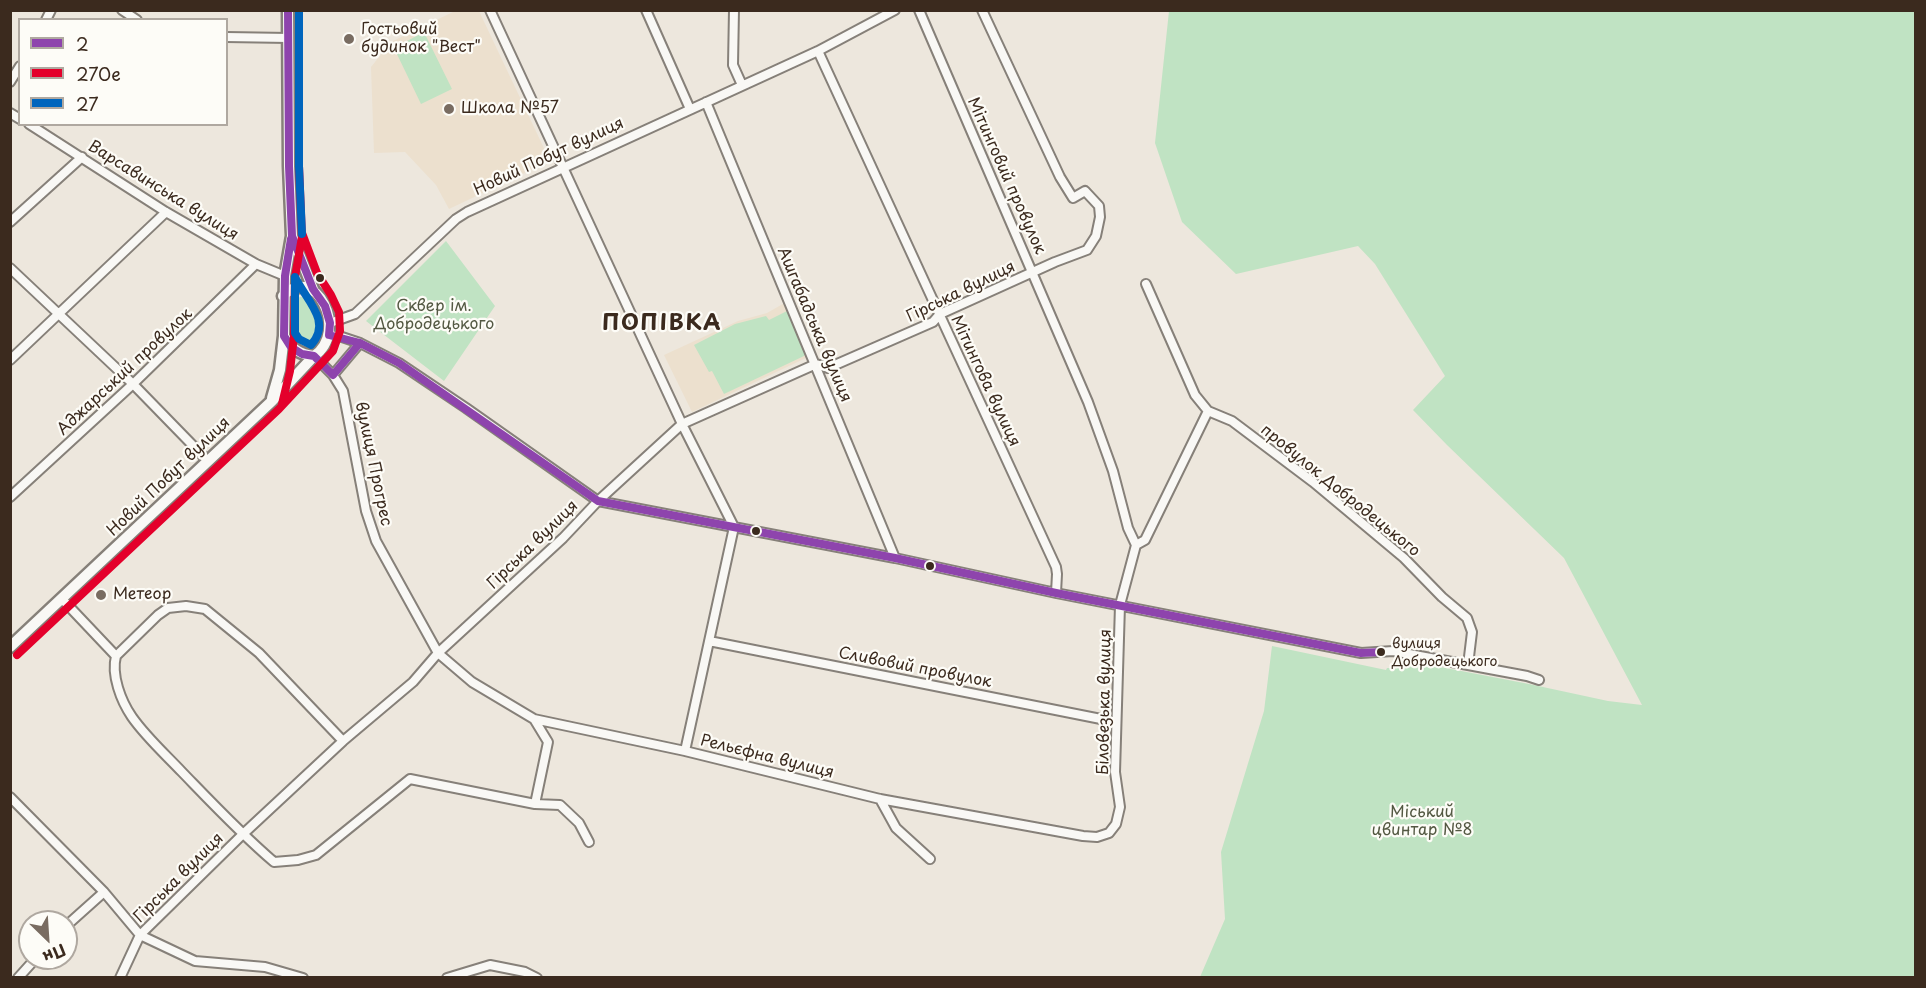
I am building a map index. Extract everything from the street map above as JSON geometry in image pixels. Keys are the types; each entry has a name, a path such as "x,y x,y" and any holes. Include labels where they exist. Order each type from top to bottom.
{"main road":[{"path":"272,401 280,370 284,336 283,296 292,236 288,10"},
{"path":"292,236 313,289 325,306 330,323 329,335"},
{"path":"283,296 294,288 313,289"},
{"name":"Новий Побут вулиця","path":"10,647 272,401 321,351 329,335"},
{"path":"284,336 296,351 314,356"}],"street":[{"path":"490,10 682,424 734,527 685,751"},
{"path":"646,10 690,109"},
{"path":"734,10 733,65 742,85"},
{"name":"Новий Побут вулиця","path":"330,323 355,314 456,219 467,212 818,51 895,10"},
{"name":"Мітинговий провулок","path":"919,10 1088,402 1113,471 1125,520 1136,545"},
{"name":"Гірська вулиця","path":"120,978 140,935 242,835 343,741 413,682 438,653 682,424 816,364 828,368 933,322 940,314 1087,250 1096,236 1100,218 1099,206 1085,191 1073,198 1060,177 982,10"},
{"path":"228,37 289,38"},
{"name":"Мітингова вулиця","path":"818,51 1056,567 1056,593"},
{"path":"10,82 18,69"},
{"name":"Ашгабадська вулиця","path":"706,102 895,558"},
{"name":"Варсавинська вулиця","path":"32,126 166,212 256,264 285,276"},
{"path":"10,222 82,157"},
{"path":"10,360 166,212"},
{"name":"Аджарський провулок","path":"10,497 133,384 256,264"},
{"path":"10,268 133,384 207,460"},
{"path":"1136,545 1145,540 1208,411 1195,395 1146,284"},
{"path":"329,335 360,343 399,363 598,501 895,558 1056,593 1362,653 1393,651 1539,680"},
{"path":"314,356 333,375 360,343"},
{"name":"вулиця Прогрес","path":"333,375 343,391 366,511 376,541 438,653"},
{"name":"провулок Добродецького","path":"1208,411 1232,421 1313,482 1404,558 1442,597 1467,618 1472,632 1468,665"},
{"name":"Біловезька вулиця","path":"1109,833 1116,824 1120,807 1115,772 1120,605 1136,545"},
{"path":"62,599 116,656"},
{"path":"343,741 259,653 205,609 186,606 168,608 116,656 114,664 119,693 131,716 242,835 274,862 298,860 316,855 410,779 535,804 560,806 579,823 589,842"},
{"name":"Сливовий провулок","path":"709,641 1116,722"},
{"name":"Рельєфна вулиця","path":"438,653 472,682 534,719 685,751 880,800 1083,836 1097,837 1109,833"},
{"path":"534,719 548,742 535,804"},
{"path":"10,797 104,892 140,935 195,961 265,967 303,978"},
{"path":"880,800 896,828 930,860"},
{"path":"78,915 104,892"},
{"path":"447,978 489,965 525,972 537,978"}],"shaded area":[{"name":"Школа №57","path":"455,11 479,11 550,161 449,209 436,185 405,152 374,153 371,67 391,42"},
{"path":"788,301 808,357 692,412 664,355 738,321 767,313"}],"green space":[{"name":"Міський цвинтар №8","path":"1169,11 1915,11 1915,977 1200,977 1225,919 1221,852 1264,711 1272,646 1386,670 1396,668 1398,662 1404,660 1608,701 1642,705 1564,558 1413,410 1445,376 1375,264 1358,246 1236,274 1182,222 1155,143"},
{"path":"424,32 452,89 421,104 394,48"},
{"name":"Сквер ім. Добродецького","path":"446,241 495,306 444,381 366,321"},
{"path":"300,297 316,306 321,315 323,335 320,343 313,348 302,349 293,338 294,304 295,300"},
{"path":"787,311 806,351 804,356 724,394 694,345 735,324 766,316 769,320"}],"transit line":[{"name":"2","path":"288,10 292,236 313,289 325,306 330,323 329,335 360,343 399,363 598,501 895,558 1056,593 1361,653 1381,652"},
{"name":"270е","path":"282,404 290,371 294,336 295,277 302,237 299,166 299,10"},
{"name":"27","path":"299,10 299,166 302,234"},
{"name":"270е","path":"17,655 279,409 333,351 340,331 339,312 317,273 302,233"},
{"name":"2","path":"291,239 285,276 284,336 291,347 302,354 314,356 333,375 360,343"},
{"name":"27","path":"295,277 318,319 317,336 311,345 299,339 295,333 295,277"}],"place":[{"name":"Гостьовий будинок \"Вест\"","path":"349,39"},
{"name":"Школа №57","path":"449,109"},
{"name":"Метеор","path":"101,595"},
{"name":"вулиця Добродецького","path":"1381,652"}],"district":[{"name":"ПОПІВКА","path":"662,324"}]}
